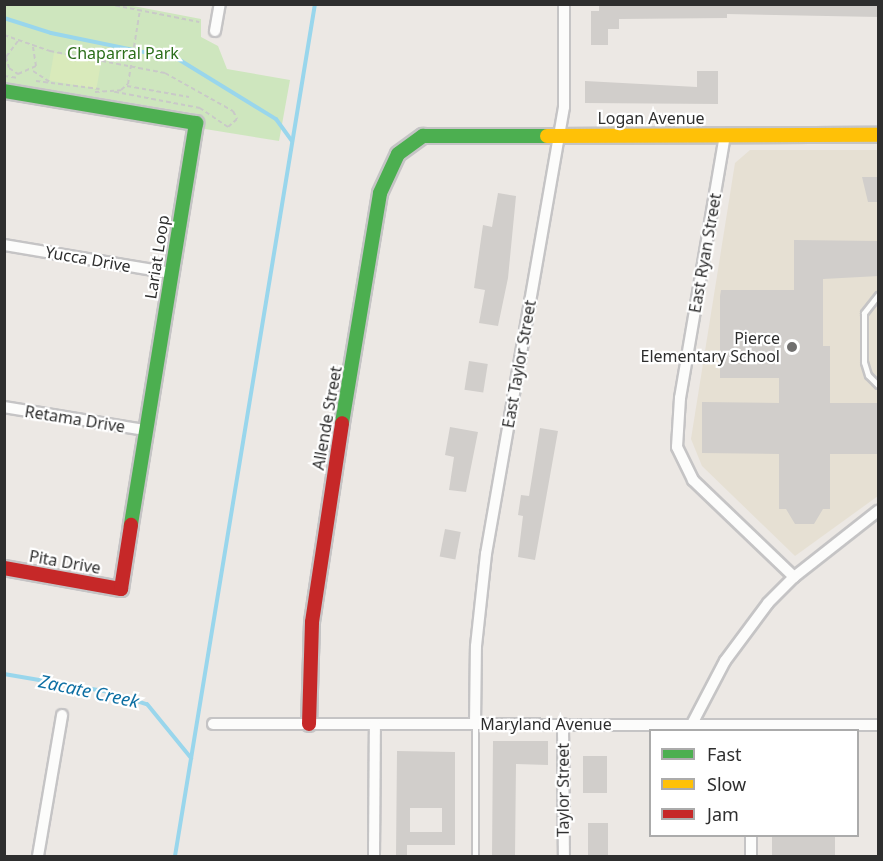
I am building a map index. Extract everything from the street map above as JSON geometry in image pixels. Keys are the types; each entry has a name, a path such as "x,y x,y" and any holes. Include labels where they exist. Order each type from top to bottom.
{"street":[{"path":"215,31 220,4"},
{"name":"East Taylor Street","path":"475,724 476,646 486,554 560,135 564,4"},
{"name":"Lariat Loop","path":"8,86 196,123 121,589"},
{"name":"East Ryan Street","path":"725,135 680,398 677,447 693,480 794,577"},
{"name":"Logan Avenue","path":"423,136 879,135"},
{"name":"Allende Street","path":"309,724 312,622 320,558 380,193 398,154 423,136"},
{"name":"Yucca Drive","path":"4,245 171,273"},
{"name":"Retama Drive","path":"4,407 145,430"},
{"path":"692,724 724,661 794,577 879,511"},
{"name":"Pita Drive","path":"4,568 121,589"},
{"path":"38,856 62,715"},
{"name":"Maryland Avenue","path":"213,724 692,724 748,728 879,725"},
{"path":"374,856 375,724"},
{"name":"Taylor Street","path":"563,724 564,856"},
{"path":"751,837 751,856"}],"lane":[{"path":"879,295 864,313 866,373 879,385"},
{"path":"475,724 475,856"}],"path":[{"path":"108,4 199,22"},
{"path":"126,86 140,10"},
{"path":"4,35 18,41 165,73 191,85 236,112 236,122 228,127 200,108 99,89 34,81"},
{"path":"8,86 15,73 6,57 18,41"},
{"path":"30,43 38,56 33,71"},
{"path":"15,73 33,71 50,82"},
{"path":"4,76 24,79"},
{"path":"111,91 126,86 189,97"},
{"path":"91,95 99,89"}],"shaded area":[{"name":"Pierce Elementary School","path":"750,150 878,150 878,496 795,556 702,466 691,439 735,163"}],"green space":[{"name":"Chaparral Park","path":"4,5 128,5 201,19 201,37 218,46 227,69 290,80 279,141 205,129 205,120 198,114 5,82"},
{"path":"54,53 101,61 96,89 49,81"}],"building":[{"path":"599,4 879,4 879,17 727,14 727,18 619,19 619,29 608,29 608,45 591,45 591,11 599,11"},
{"path":"697,71 718,71 718,104 585,103 585,81 697,87"},
{"path":"862,177 879,177 879,202 868,202"},
{"path":"498,193 516,196 508,278 498,326 479,323 485,290 474,288 483,225 492,227"},
{"path":"794,240 879,241 879,276 823,279 823,346 830,346 830,403 879,403 879,454 830,454 830,509 823,509 814,524 795,524 786,509 779,509 779,454 702,453 702,402 779,403 779,378 720,378 720,296 721,290 794,290"},
{"path":"469,361 488,364 483,393 464,390"},
{"path":"450,427 478,432 466,492 449,490 454,457 445,455"},
{"path":"540,428 558,431 535,560 518,557 523,516 518,515 521,495 529,496"},
{"path":"445,529 461,532 455,560 440,556"},
{"path":"493,741 548,741 548,765 516,764 515,856 492,856"},
{"path":"397,751 455,752 455,845 407,845 407,856 396,856","holes":["410,808 442,808 442,832 410,832"]},
{"path":"583,756 607,756 607,793 583,793"},
{"path":"588,823 608,823 608,856 588,856"},
{"path":"772,837 835,837 835,856 772,856"}],"waterway":[{"path":"175,856 315,4"},
{"path":"4,18 51,33 178,59 276,119 292,141"},
{"name":"Zacate Creek","path":"4,674 109,692 147,704 191,758"}],"traffic: fast":[{"path":"4,91 196,123 131,525"},
{"path":"342,423 380,193 398,154 423,136 547,136"}],"traffic: slow":[{"path":"547,136 878,135"}],"traffic: jam":[{"path":"309,724 312,622 342,423"},
{"path":"4,568 121,589 131,525"}],"place":[{"name":"Pierce Elementary School","path":"792,347"}]}
